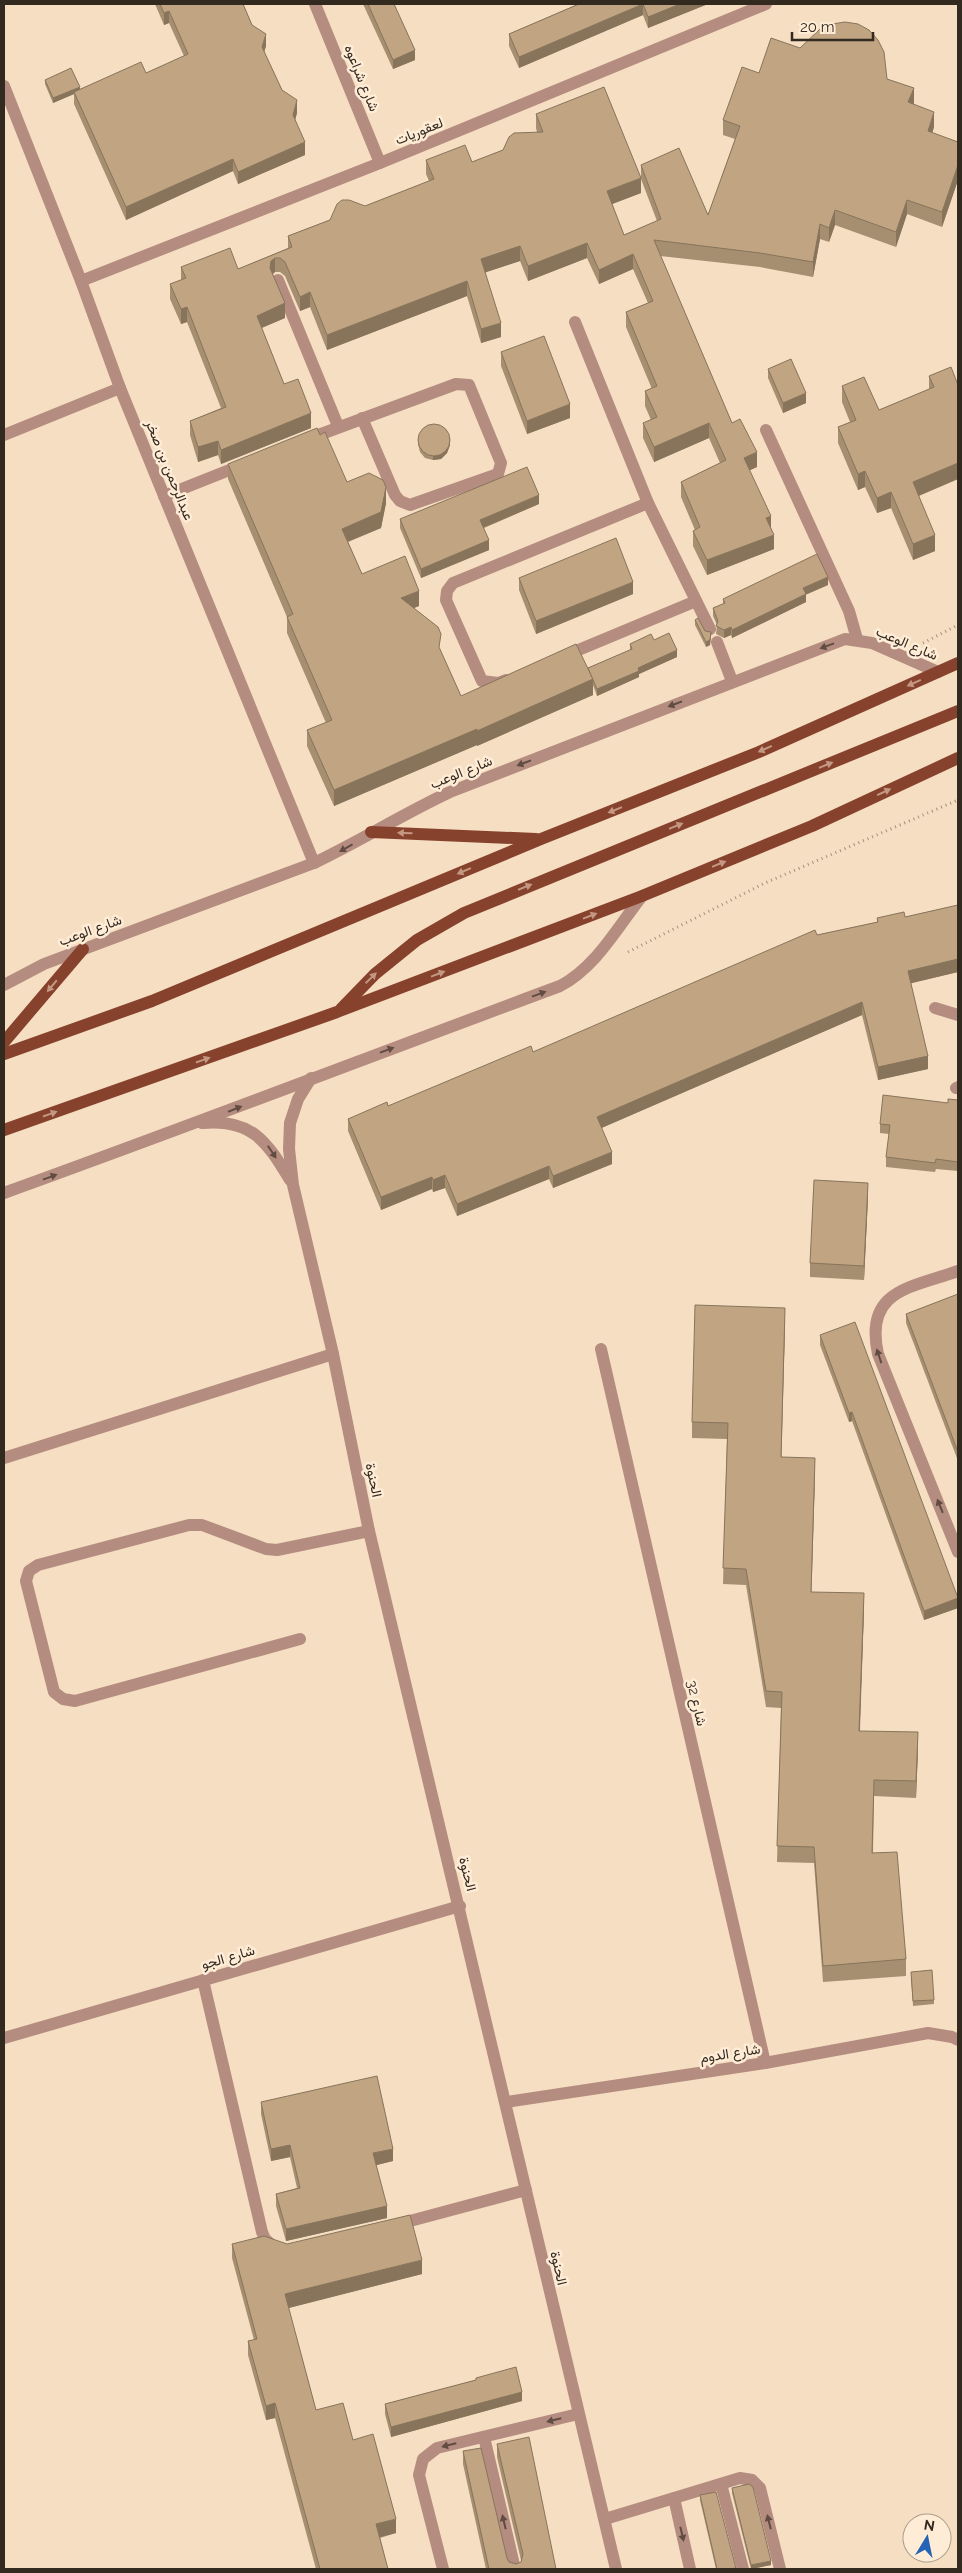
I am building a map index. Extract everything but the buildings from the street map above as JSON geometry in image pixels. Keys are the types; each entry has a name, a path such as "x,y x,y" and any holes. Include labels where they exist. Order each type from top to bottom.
{"main road":[{"name":"شارع الوعب","path":"4,1054 152,1001 541,839 759,752 958,663"},
{"path":"337,1012 375,974 417,940 464,913 958,711"},
{"path":"4,1130 337,1012 642,896 812,826 958,758"},
{"path":"371,832 541,839"},
{"path":"4,1042 83,949"}],"street":[{"name":"شارع شراعوه","path":"315,4 380,163"},
{"name":"لعقوريات","path":"82,281 380,163 766,4"},
{"name":"عبدالرحمن بن صخر","path":"4,86 82,281 120,388 314,863"},
{"path":"278,280 338,426"},
{"path":"575,322 648,503 710,629"},
{"path":"294,444 338,426 456,384 469,385 501,463 500,469 498,474 410,504 400,501 395,495 362,418"},
{"path":"4,434 120,388"},
{"path":"766,430 849,611 857,639"},
{"path":"164,496 258,459"},
{"path":"516,676 498,683 482,681 446,600 448,591 453,583 648,503"},
{"path":"552,661 696,601"},
{"name":"شارع الوعب","path":"4,985 44,964 314,863 347,848 371,832 450,792 732,681 837,642 857,639 872,643 938,672"},
{"path":"717,642 732,681"},
{"path":"4,1193 199,1123 311,1078 567,982 587,968 642,896"},
{"path":"936,1008 958,1015"},
{"name":"الحنوة","path":"311,1078 298,1099 290,1123 289,1149 293,1185 333,1354 369,1531 460,1906 616,2569"},
{"name":"الحنوة","path":"199,1123 219,1121 238,1125 256,1134 270,1147 293,1185"},
{"path":"958,1271 902,1290 886,1300 876,1316 874,1334 878,1354 958,1552"},
{"name":"شارع 32","path":"601,1349 765,2062"},
{"path":"4,1458 333,1354"},
{"path":"300,1639 75,1701 63,1699 54,1692 26,1582 29,1572 38,1565 189,1525 202,1525 266,1549 277,1550 369,1531"},
{"name":"شارع الجو","path":"4,2038 460,1906"},
{"path":"204,1980 262,2232 270,2245 285,2250"},
{"name":"شارع الدوم","path":"506,2102 765,2062 928,2033 958,2040"},
{"path":"378,2229 526,2190"},
{"path":"443,2569 419,2475 423,2459 437,2448 578,2414"},
{"path":"484,2437 515,2569"},
{"path":"605,2519 740,2478 757,2483 780,2569"},
{"path":"721,2484 744,2569"},
{"path":"674,2498 690,2569"}],"path":[{"path":"900,655 958,625"},
{"path":"623,954 765,883 958,800"}]}
